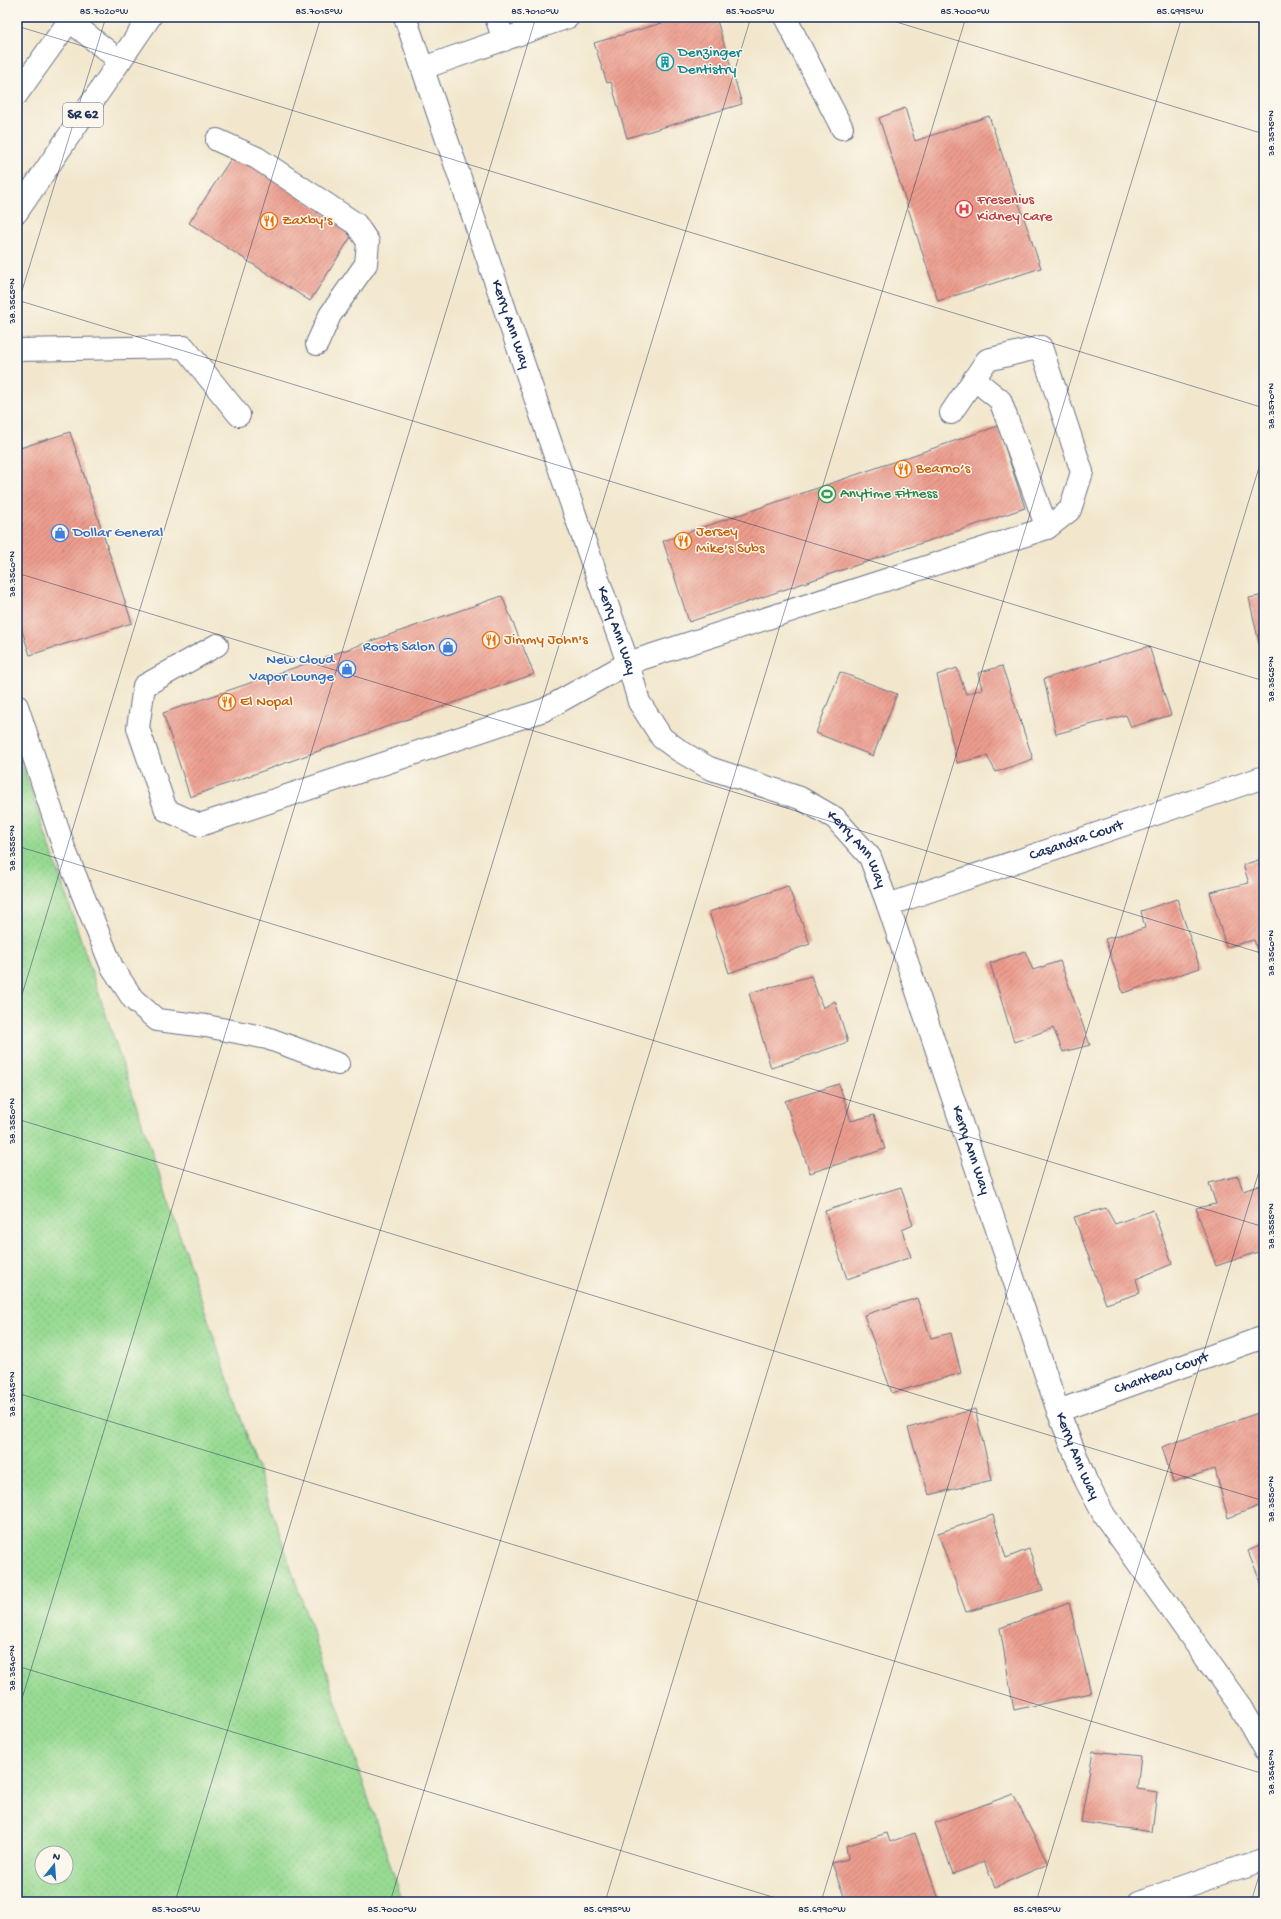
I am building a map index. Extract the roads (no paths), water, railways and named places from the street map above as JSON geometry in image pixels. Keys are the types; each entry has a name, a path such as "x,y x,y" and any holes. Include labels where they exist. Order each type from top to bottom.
{"street":[{"name":"SR 62","path":"17,212 150,17"},
{"name":"Kerry Ann Way","path":"405,17 578,523 628,664 639,702 662,738 680,752 709,768 800,798 835,818 870,857 888,905 1058,1411 1086,1481 1104,1515 1238,1703 1264,1749"},
{"path":"496,17 504,40"},
{"path":"423,68 568,17"},
{"path":"785,17 842,128"},
{"path":"17,94 71,19 120,61"},
{"path":"217,140 257,158 356,224 368,242 366,264 330,315 317,344"},
{"path":"17,350 184,347 239,415"},
{"path":"217,646 144,686 138,728 166,810 200,825 544,710 628,664 1047,528 1070,510 1082,472 1041,347 987,360 951,413"},
{"path":"974,379 1000,400 1047,528"},
{"path":"17,706 64,848 112,967 133,999 157,1020 206,1026 267,1038 338,1064"},
{"name":"Casandra Court","path":"888,905 1264,777"},
{"name":"Chanteau Court","path":"1058,1411 1264,1337"},
{"path":"1140,1902 1264,1859"}],"place":[{"name":"Denzinger Dentistry","path":"665,62"},
{"name":"Fresenius Kidney Care","path":"964,209"},
{"name":"Zaxby's","path":"269,221"},
{"name":"Bearno’s","path":"903,469"},
{"name":"Anytime Fitness","path":"827,494"},
{"name":"Dollar General","path":"60,533"},
{"name":"Jersey Mike's Subs","path":"683,541"},
{"name":"Jimmy John's","path":"491,640"},
{"name":"Roots Salon","path":"448,647"},
{"name":"New Cloud Vapor Lounge","path":"347,669"},
{"name":"El Nopal","path":"227,702"}]}
